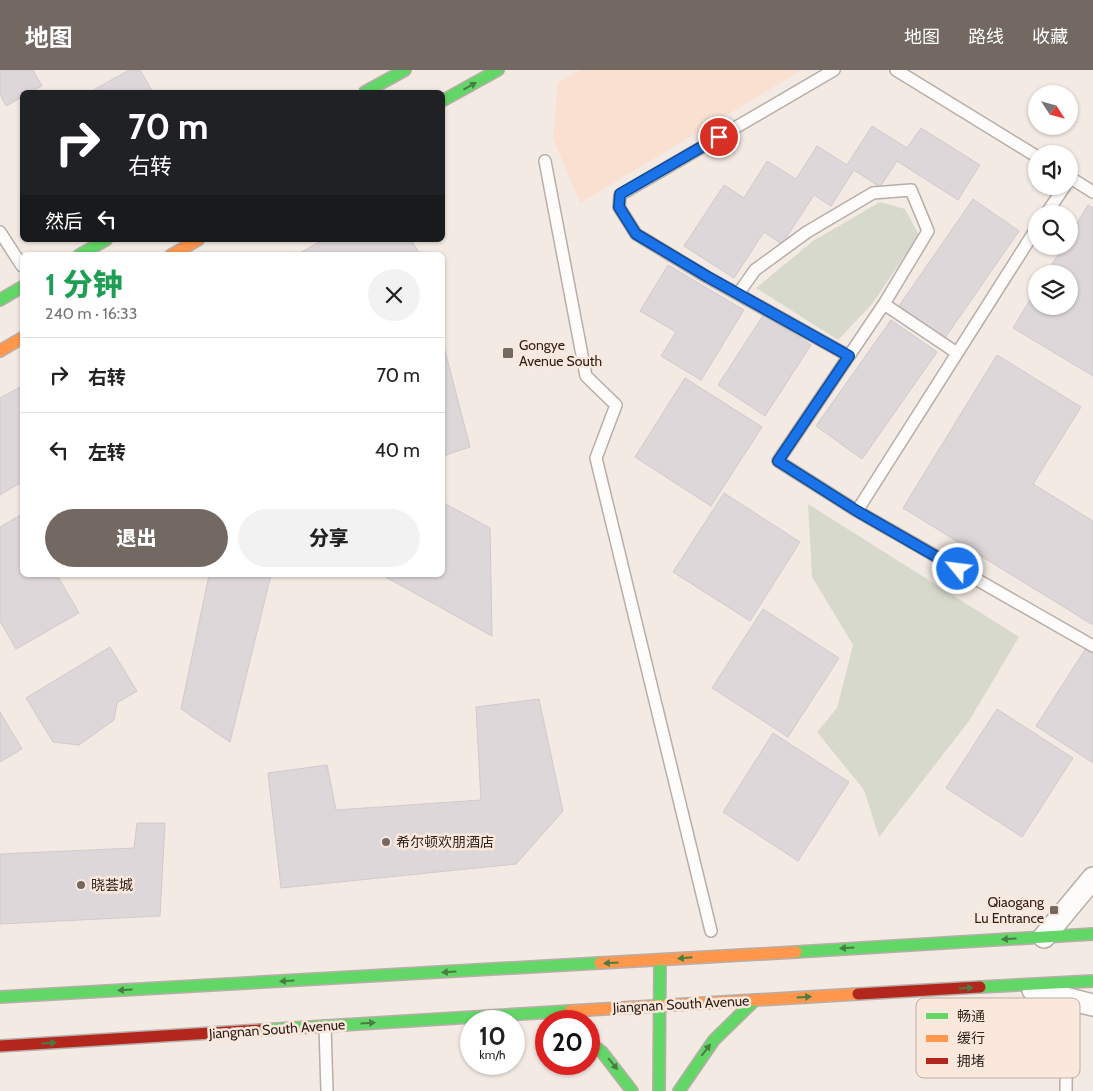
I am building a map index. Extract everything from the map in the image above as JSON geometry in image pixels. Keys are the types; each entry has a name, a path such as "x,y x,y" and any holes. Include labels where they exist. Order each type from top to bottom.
{"main road":[{"path":"369,90 405,70"},
{"path":"445,99 498,70"},
{"path":"85,252 103,242"},
{"path":"176,252 194,242"},
{"path":"0,300 20,289"},
{"path":"0,351 20,339"},
{"path":"0,997 1093,934"},
{"path":"659,1091 660,960"},
{"name":"Jiangnan South Avenue","path":"0,1046 1093,980"},
{"path":"679,1091 714,1040 755,1000"},
{"path":"527,1013 535,1016"},
{"path":"600,1050 632,1091"}],"street":[{"path":"1044,937 1093,878"},
{"path":"1016,985 1067,998"},
{"path":"1080,1002 1093,1005"}],"lane":[{"path":"834,70 620,194 619,207 636,234 849,356"},
{"path":"896,70 1028,151"},
{"path":"545,161 586,376 616,405 596,458 711,931"},
{"path":"1078,185 1093,192"},
{"path":"738,294 755,270 808,232 873,193 911,190 928,231 884,304 778,461 857,511 1093,646"},
{"path":"0,232 20,263"},
{"path":"857,511 1028,242"},
{"path":"884,304 957,353"},
{"path":"324,1026 327,1091"},
{"path":"1066,1078 1066,1091"}],"shaded area":[{"path":"580,70 802,70 580,203 553,139 558,83"},
{"path":"880,202 905,209 919,235 872,304 838,340 756,288 813,241"},
{"path":"808,504 1019,637 969,721 879,837 864,790 817,732 837,708 853,645 812,577"}],"building":[{"path":"0,70 33,70 42,86 34,90 20,90 20,98 6,106 0,94"},
{"path":"129,70 140,70 152,90 94,90"},
{"path":"872,126 907,148 921,128 980,165 958,200 897,161 880,187 854,170 831,206 814,195 782,244 764,232 734,278 684,246 724,185 744,198 767,161 796,179 817,146 847,165"},
{"path":"973,199 1019,231 945,338 899,306"},
{"path":"1088,205 1093,208 1093,376 1013,328 1028,303 1028,315 1078,315 1078,265 1051,265 1058,255 1078,255 1078,221"},
{"path":"319,242 412,242 419,252 301,252"},
{"path":"668,265 744,310 701,380 661,356 676,332 640,311"},
{"path":"764,314 811,345 765,416 718,385"},
{"path":"891,320 937,352 862,459 816,426"},
{"path":"445,351 470,447 445,455"},
{"path":"997,355 1081,407 1033,484 1093,521 1093,625 903,508"},
{"path":"685,378 762,427 711,506 635,457"},
{"path":"20,387 20,483 0,495 0,398"},
{"path":"724,493 800,542 750,621 673,572"},
{"path":"445,504 490,528 492,636 386,577 445,577"},
{"path":"20,515 20,577 58,577 79,613 16,649 0,621 0,527"},
{"path":"209,577 271,577 230,742 181,709"},
{"path":"763,609 839,658 788,737 712,688"},
{"path":"110,647 137,691 117,703 114,720 79,745 53,742 26,698"},
{"path":"1086,648 1093,652 1093,763 1036,726"},
{"path":"539,699 563,811 516,864 281,888 268,773 327,765 336,810 481,800 476,707"},
{"path":"997,709 1073,758 1022,837 946,788"},
{"path":"0,712 22,749 0,762"},
{"path":"773,733 849,782 798,861 723,812"},
{"name":"晓荟城","path":"137,823 165,823 160,916 0,924 0,854 134,848"}],"traffic: fast":[{"path":"369,90 405,70"},
{"path":"445,99 498,70"},
{"path":"84,252 102,242"},
{"path":"0,300 20,288"},
{"path":"796,952 1093,934"},
{"path":"659,1091 660,960"},
{"path":"0,997 600,963"},
{"path":"980,987 1093,981"},
{"path":"679,1091 714,1040 755,1000"},
{"path":"261,1030 535,1013"},
{"path":"600,1050 632,1091"}],"traffic: slow":[{"path":"176,252 194,242"},
{"path":"0,351 20,339"},
{"path":"600,963 796,952"},
{"path":"587,1010 858,994"}],"traffic: jam":[{"path":"858,994 980,987"},
{"path":"0,1046 261,1030"}],"place":[{"name":"Gongye Avenue South","path":"508,353"},
{"name":"希尔顿欢朋酒店","path":"386,842"},
{"name":"晓荟城","path":"81,885"},
{"name":"Qiaogang Lu Entrance","path":"1054,910"}],"route":[{"path":"719,137 620,194 619,207 636,234 708,277 849,356 778,461 857,511 958,569"}]}
